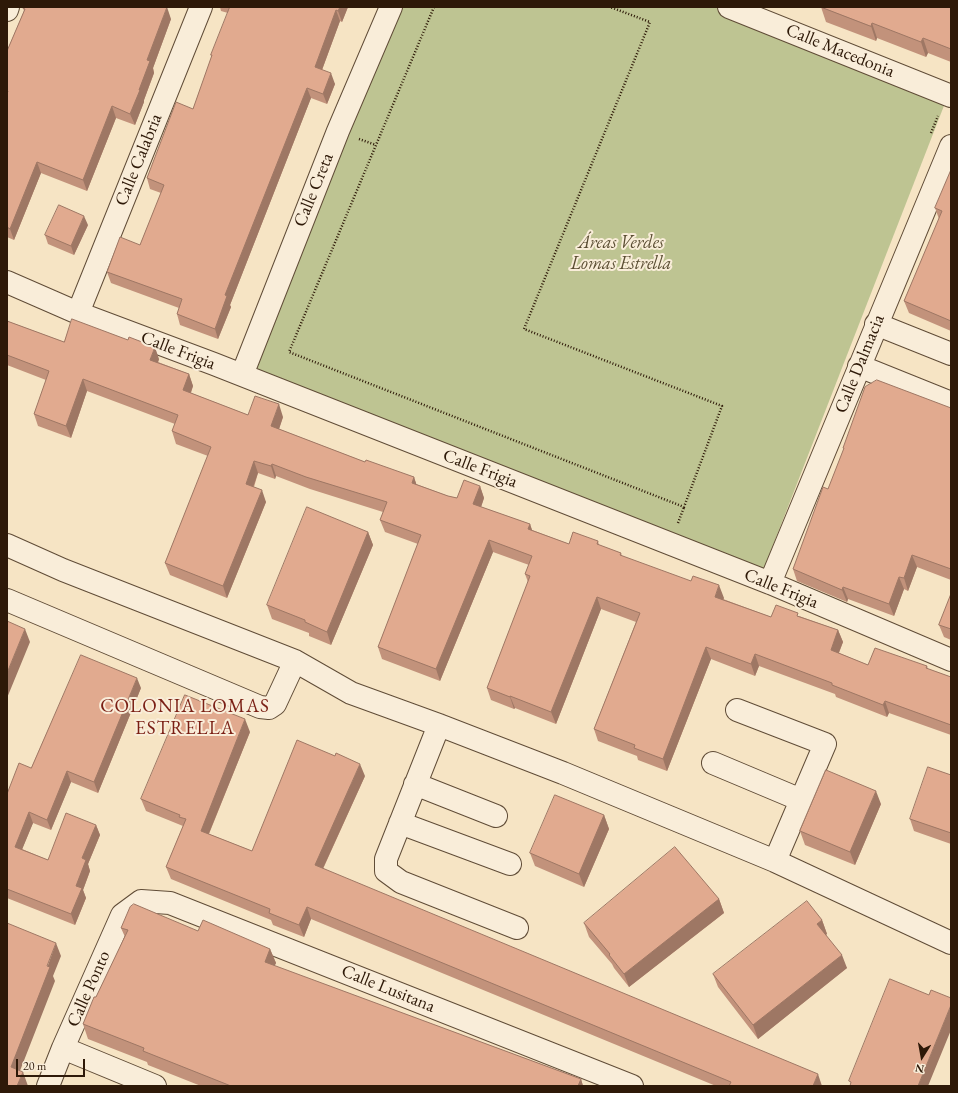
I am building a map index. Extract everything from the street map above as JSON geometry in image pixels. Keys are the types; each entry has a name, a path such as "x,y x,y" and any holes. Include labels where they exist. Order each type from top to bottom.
{"street":[{"name":"Calle Calabria","path":"78,312 201,7"},
{"name":"Calle Creta","path":"242,375 335,138 390,7"},
{"name":"Calle Macedonia","path":"729,7 945,103"},
{"name":"Calle Dalmacia","path":"770,583 951,146"},
{"name":"Calle Frigia","path":"7,282 78,312 770,583 951,660"},
{"path":"876,324 951,354"},
{"path":"859,366 951,402"},
{"path":"7,545 63,570 295,661 352,693 438,724 563,773 775,862 951,943"},
{"path":"7,600 260,707 269,708 275,704 295,661"},
{"path":"737,710 825,744 775,862"},
{"path":"438,724 386,859 386,871 401,882 517,928"},
{"path":"713,763 801,800"},
{"path":"415,784 496,816"},
{"path":"400,823 510,864"},
{"name":"Calle Ponto","path":"48,1086 122,915 141,901"},
{"name":"Calle Lusitana","path":"141,901 170,903 632,1086"},
{"path":"64,1048 156,1086"}],"path":[{"path":"434,7 289,352 684,507 722,406 524,329 650,22 610,7"},
{"path":"931,133 945,103"}],"green space":[{"name":"Áreas Verdes Lomas Estrella","path":"399,7 722,7 947,98 763,571 248,372"}],"building":[{"path":"167,7 147,60 150,61 140,90 130,114 112,106 83,180 37,162 10,229 7,227 7,51 25,9 23,8"},
{"path":"230,7 340,7 338,11 336,10 315,67 331,73 323,94 307,88 225,295 227,296 215,329 177,314 182,299 107,272 120,237 140,245 164,185 147,178 176,102 193,109 211,55"},
{"path":"821,7 951,7 951,49 923,38 921,42 872,23 871,26"},
{"path":"951,170 951,321 904,301 942,211 935,208"},
{"path":"59,205 84,216 71,246 45,235"},
{"path":"72,319 128,340 129,337 155,347 150,360 189,374 183,390 248,415 255,396 279,404 271,426 365,462 366,460 414,477 412,483 448,496 457,498 464,480 480,486 473,504 530,524 528,529 569,544 573,532 598,541 597,544 621,553 620,555 691,581 693,576 719,585 715,597 771,617 776,605 798,613 797,616 838,630 831,650 868,665 875,648 927,666 926,668 951,677 951,725 885,701 883,705 832,685 832,683 755,654 751,664 706,647 663,759 634,748 635,745 594,729 640,613 597,597 551,712 487,688 530,576 525,574 532,556 489,540 436,669 378,647 421,535 380,520 387,502 306,477 272,464 271,466 254,461 246,484 262,490 223,586 165,563 211,447 172,431 178,415 83,379 66,426 34,414 49,371 7,355 7,321 64,342"},
{"path":"877,380 951,408 951,569 912,555 904,578 899,577 889,604 843,587 842,590 793,569 823,487 828,489 865,387"},
{"path":"307,507 368,532 327,632 305,622 305,620 267,605"},
{"path":"951,594 951,629 939,625"},
{"path":"7,621 25,629 7,673"},
{"path":"81,655 137,678 94,782 67,771 47,820 29,812 15,847 48,860 66,813 96,825 82,858 86,860 76,886 82,888 71,914 7,889 7,794 19,763 31,768"},
{"path":"185,695 245,719 201,831 252,851 297,740 335,756 336,753 360,764 315,865 818,1074 813,1086 729,1086 731,1082 307,907 299,925 269,913 270,909 166,867 186,819 179,817 180,815 141,799"},
{"path":"928,767 951,775 951,833 910,819"},
{"path":"826,770 876,791 850,852 800,831"},
{"path":"555,795 604,815 579,874 530,853"},
{"path":"675,847 719,899 624,974 609,955 610,954 584,923"},
{"path":"807,901 822,920 817,924 842,955 753,1025 713,974"},
{"path":"134,904 198,931 203,920 270,949 265,962 581,1079 578,1086 231,1086 143,1051 144,1048 83,1024 94,997 96,997 128,930 121,928 130,907"},
{"path":"7,923 56,943 47,966 50,967 11,1067 23,1072 17,1086 7,1086"},
{"path":"890,979 929,995 931,990 951,998 951,1005 918,1086 850,1086 851,1082 849,1081"}],"district":[{"name":"COLONIA LOMAS ESTRELLA","path":"185,718"}]}
